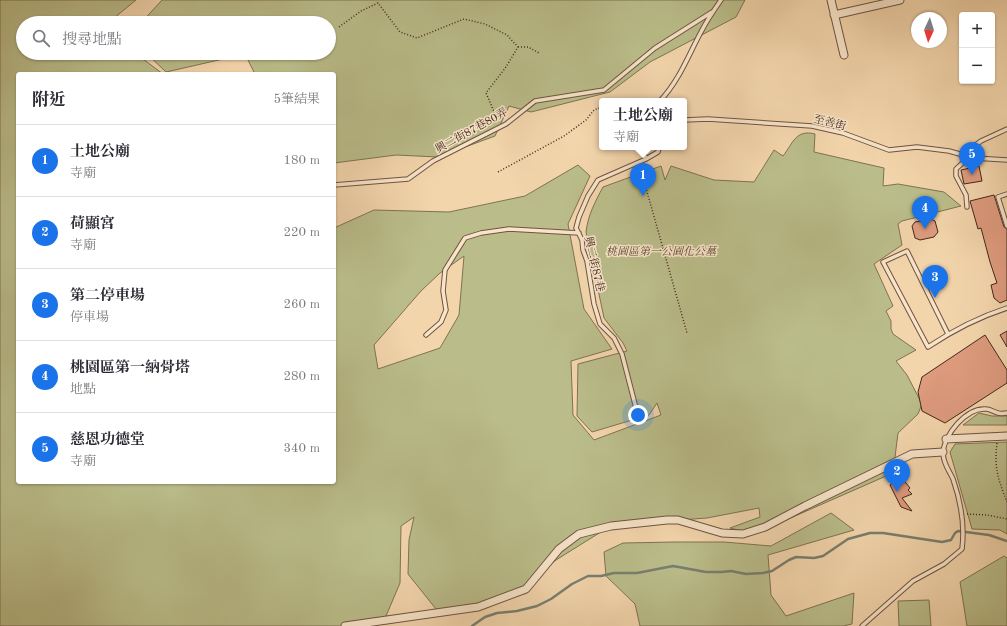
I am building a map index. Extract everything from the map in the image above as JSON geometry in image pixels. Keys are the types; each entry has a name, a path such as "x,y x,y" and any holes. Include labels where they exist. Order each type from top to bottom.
{"street":[{"path":"831,0 844,55"},
{"path":"834,15 900,0"},
{"path":"946,439 1007,436"},
{"path":"345,626 478,607 526,589 559,549 579,534 611,526 667,520 678,520 722,532 743,534 765,527 912,454 943,452"}],"lane":[{"path":"663,98 681,73 701,32 712,12 721,0"},
{"name":"興二街87巷80弄","path":"336,186 408,179 433,161 506,124 536,101 604,90 655,48 712,12"},
{"name":"至善街","path":"687,120 708,119 778,122 812,126 843,133 889,150 917,147 949,151 974,158 1007,160"},
{"path":"967,207 966,195 956,176 956,169 969,156 969,150 981,141 1007,129"},
{"path":"642,150 646,159 658,152 658,150"},
{"name":"興二街87巷","path":"637,412 622,354 614,338 600,324 594,304 582,240 576,228 588,196 598,180 646,159"},
{"path":"1007,194 998,197 1007,226"},
{"path":"426,335 441,322 446,310 443,291 445,270 465,238 481,233 510,228 579,233"},
{"path":"948,334 907,250 883,262 928,347 948,334 1007,308"},
{"path":"862,626 913,581 944,564 962,549 964,535 963,514 952,478 944,464 943,452 946,439 964,417 979,410 987,408 997,413 1007,413"}],"path":[{"path":"339,27 361,11 378,3 400,32 417,38 464,19 485,24 507,35 518,47 528,47 539,53"},
{"path":"493,130 496,116 486,92 506,66 518,47"},
{"path":"498,172 564,136 586,120 594,110 599,108"},
{"path":"638,162 687,333"},
{"path":"997,437 996,456 998,477 1007,502"},
{"path":"963,514 987,515 1007,519"}],"green space":[{"name":"桃園區第一公園化公墓","path":"0,0 136,0 117,16 16,16 16,60 144,60 160,72 16,72 16,484 336,484 336,227 374,210 449,212 525,196 578,165 590,176 568,224 584,309 612,349 571,361 573,415 594,440 661,415 657,403 649,415 592,432 577,416 578,364 627,351 623,343 604,318 586,232 590,214 603,187 661,166 665,180 671,166 714,180 754,182 774,150 783,156 799,135 809,133 815,134 814,152 884,168 883,186 898,184 944,192 961,206 902,221 898,224 902,245 874,264 893,306 886,311 891,321 891,329 893,334 916,350 896,361 907,375 922,404 918,414 898,433 893,473 754,534 730,528 760,517 759,508 707,518 612,525 556,560 512,597 440,614 408,574 409,540 414,517 401,526 400,583 386,616 363,626 0,626","holes":["464,256 459,315 440,348 378,369 374,345 421,291 440,273"]},
{"path":"162,0 745,0 736,17 650,62 610,92 531,112 509,106 495,136 438,157 396,155 336,163 336,72 254,72 248,60 336,60 336,16 147,16"},
{"path":"153,60 219,60 166,72"},
{"path":"979,413 992,416 1007,416 1007,425 963,425"},
{"path":"1007,442 1007,534 1000,530 972,529 950,452 955,444"},
{"path":"831,513 854,530 768,555 771,595 786,616 854,593 852,624 843,626 640,626 635,604 606,576 604,552 623,543 724,542 771,546"},
{"path":"1004,556 1007,558 1007,626 967,626 960,582"},
{"path":"929,600 931,626 899,626 898,601"}],"building":[{"path":"979,166 982,181 964,184 961,170"},
{"path":"994,195 1004,227 1007,229 1007,300 1000,303 994,298 991,285 997,283 981,228 978,229 970,201"},
{"path":"931,219 935,221 938,232 934,237 920,240 915,238 912,226 915,222"},
{"path":"1007,331 1007,347 1000,335"},
{"path":"985,335 1007,370 1007,383 945,423 922,411 918,392 922,377"},
{"path":"894,468 910,488 908,490 912,494 902,498 912,511 901,507 890,485 896,480 890,470"}],"waterway":[{"path":"472,626 485,617 497,613 517,611 537,606 551,599 572,584 588,576 601,576 614,573 637,573 673,566 706,572 731,571 746,574 763,573 772,571 796,557 814,558 823,556 848,539 870,533 883,533 942,542 951,540 958,531 989,535 1007,541"}],"place":[{"name":"慈恩功德堂","path":"972,175"},
{"name":"土地公廟","path":"643,196"},
{"name":"桃園區第一納骨塔","path":"925,229"},
{"name":"第二停車場","path":"935,298"},
{"name":"荷顯宮","path":"897,492"}]}
